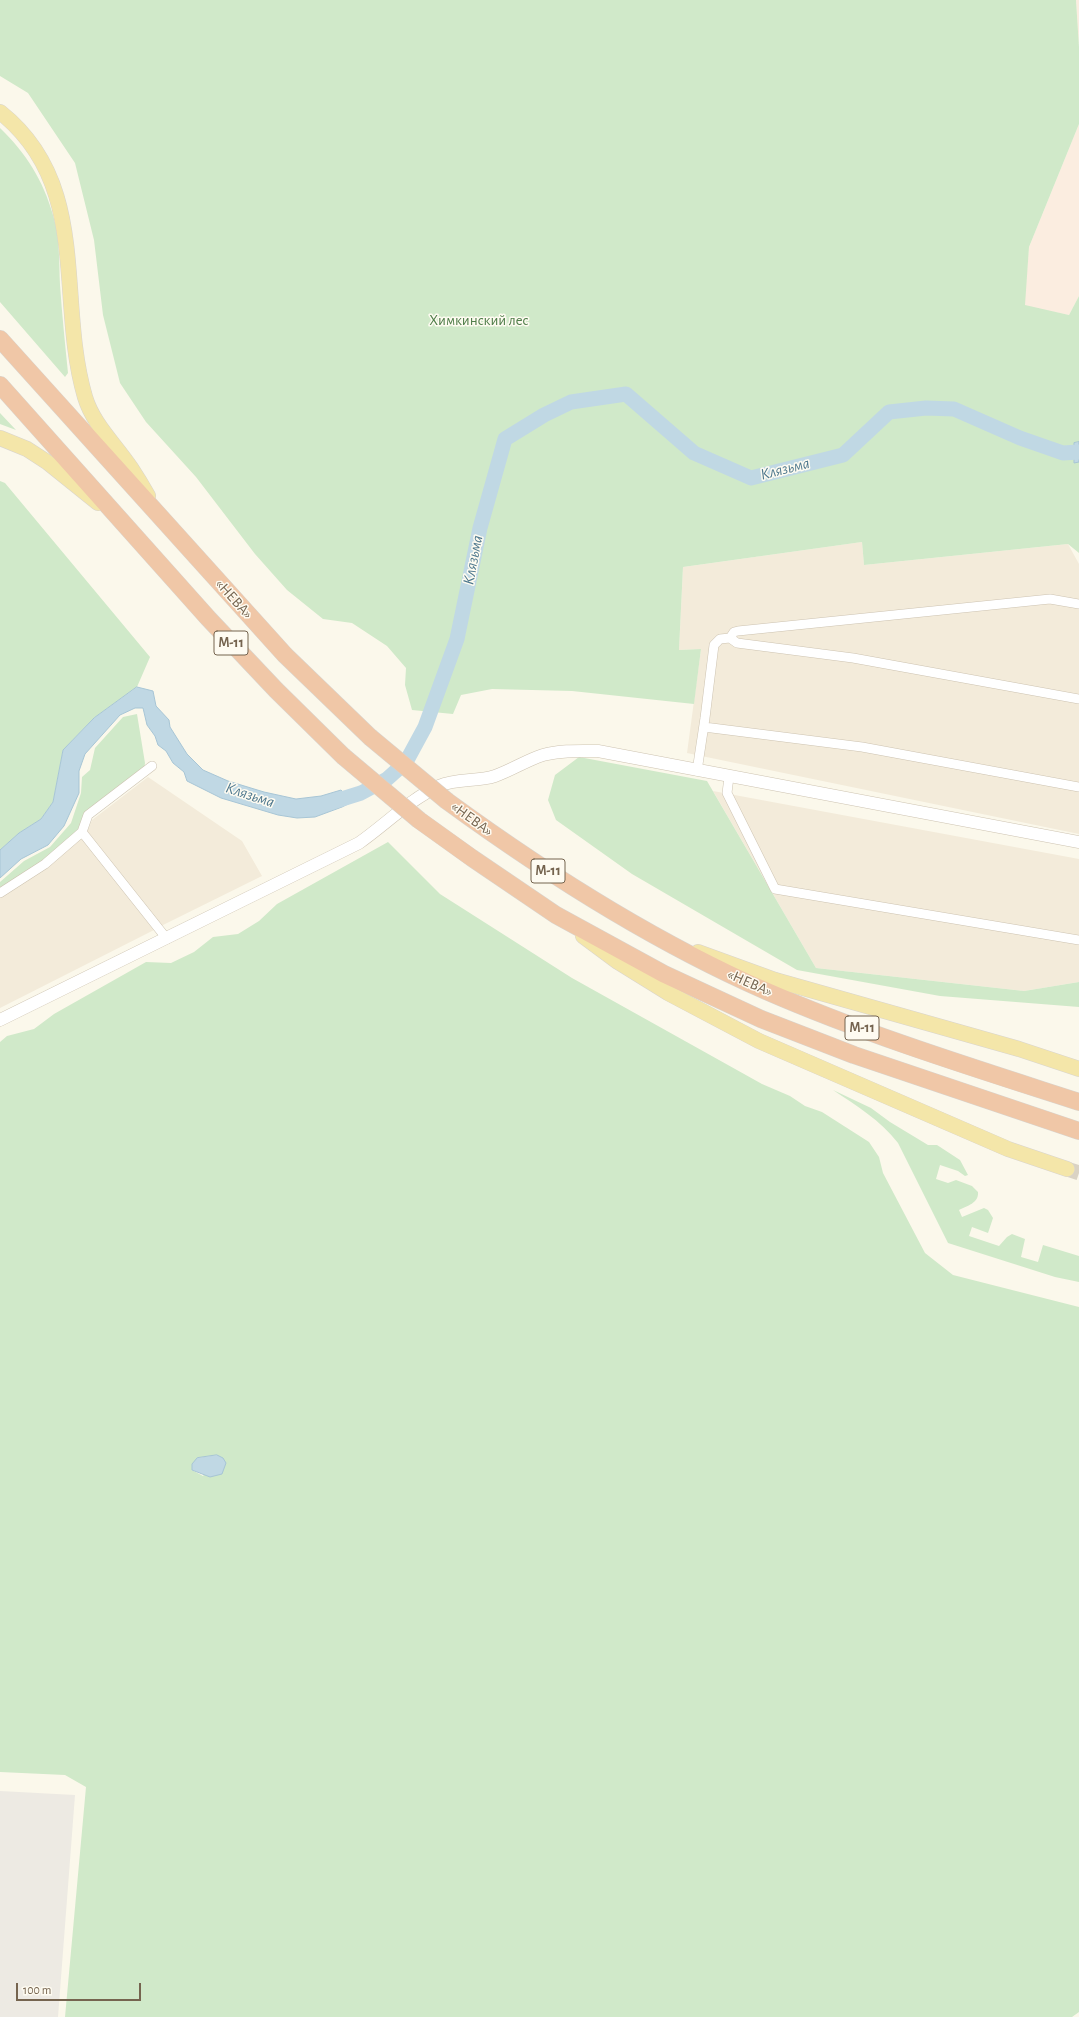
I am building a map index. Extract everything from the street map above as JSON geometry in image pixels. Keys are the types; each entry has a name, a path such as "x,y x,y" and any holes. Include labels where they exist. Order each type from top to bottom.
{"highway":[{"name":"«НЕВА»","path":"0,338 285,655 370,737 447,801 508,845 652,935 705,962 774,994 945,1058 1079,1102"},
{"name":"«НЕВА»","path":"0,385 208,618 276,690 343,756 419,820 472,858 556,915 664,974 761,1019 854,1055 1079,1131"}],"main road":[{"path":"0,112 26,137 42,159 54,185 61,210 66,240 74,350 86,399 97,423 131,468 161,518"},
{"name":"М-11","path":"0,438 27,449 47,462 125,524"},
{"name":"М-11","path":"556,915 618,962 649,982 759,1041 1008,1150 1067,1169"},
{"name":"М-11","path":"652,935 775,980 1019,1049 1079,1069"}],"street":[{"path":"730,638 734,632 738,631 1050,599 1079,604"},
{"path":"696,771 704,727 714,646 720,638 730,638 737,642 853,658 1079,699"},
{"path":"704,727 862,747 1079,787"},
{"path":"0,1020 359,843 382,827 401,810 438,786 450,782 495,776 543,755 570,751 598,751 696,771 1079,842"},
{"path":"0,893 44,864 82,832 88,815 152,766"},
{"path":"729,777 727,793 775,889 1079,940"},
{"path":"82,832 167,939"}],"shaded area":[{"path":"1076,0 1079,0 1079,47"},
{"path":"1079,124 1079,296 1069,315 1024,306 1029,247"},
{"path":"862,542 864,565 1068,544 1079,564 1079,834 687,753 701,649 679,650 683,567"},
{"path":"148,777 242,841 262,876 161,926 87,832 92,820"},
{"path":"713,791 1079,859 1079,982 1024,991 816,968"},
{"path":"82,836 154,930 0,1008 0,897"},
{"path":"0,1791 75,1795 58,2017 0,2017"}],"green space":[{"name":"Химкинский лес","path":"0,0 1076,0 1079,47 1079,124 1029,247 1025,305 1069,315 1079,296 1079,442 1074,443 1074,462 1079,462 1079,553 1068,544 864,565 862,542 683,567 679,650 701,649 694,704 572,691 492,689 461,695 453,714 412,710 405,685 406,668 387,646 352,623 323,619 287,590 255,554 196,477 146,422 120,383 103,315 94,240 75,163 28,93 0,76"},
{"path":"0,128 26,157 39,179 49,202 55,223 58,241 68,373 65,377 0,302"},
{"path":"0,413 16,430 0,424"},
{"path":"0,481 5,483 150,657 137,687 94,718 63,750 53,802 41,819 19,833 0,850"},
{"path":"137,714 145,763 144,770 130,779 80,830 30,872 0,890 0,882 24,861 50,847 71,823 81,793 82,777 90,770 95,748 123,717"},
{"path":"579,757 707,781 816,968 1024,991 1079,982 1079,1007 940,996 797,970 632,874 556,820 548,800 555,775"},
{"path":"388,842 440,894 572,978 762,1084 790,1096 805,1106 822,1112 869,1142 879,1157 883,1173 925,1253 953,1275 1079,1307 1079,2012 1072,2017 65,2017 86,1787 65,1775 0,1772 0,1042 7,1036 34,1029 54,1014 146,962 171,963 194,952 213,937 238,934 259,921 277,904","holes":["217,1455 203,1476 192,1470 197,1458"]},
{"path":"833,1090 871,1108 890,1122 928,1145 937,1145 960,1160 968,1175 965,1176 958,1171 940,1165 936,1179 948,1183 956,1180 972,1186 978,1192 977,1199 975,1201 959,1210 962,1217 984,1208 988,1210 993,1218 988,1233 972,1227 969,1236 999,1246 1012,1234 1025,1239 1021,1257 1038,1262 1043,1245 1079,1256 1079,1282 1055,1277 948,1243 898,1143 876,1120"}],"water":[{"path":"1079,442 1079,462 1074,463 1074,443"},
{"path":"137,687 153,691 156,706 169,720 170,727 187,754 203,770 228,781 264,792 296,799 321,796 341,790 352,802 315,817 297,818 278,815 221,798 187,781 184,772 173,763 166,751 158,745 155,736 147,725 143,708 135,708 120,715 85,754 79,771 79,793 64,826 48,845 21,859 0,878 0,850 19,833 41,819 53,802 63,750 94,718"},
{"path":"217,1455 223,1458 226,1463 222,1474 210,1477 192,1470 192,1464 197,1458"}],"waterway":[{"name":"Клязьма","path":"329,803 361,793 387,779 406,762 425,727 457,639 480,528 505,439 544,415 571,402 626,394 694,453 751,478 843,455 889,412 926,408 954,409 1020,438 1063,453 1079,452"}],"tunnel":[{"path":"1067,1169 1079,1173"}]}
